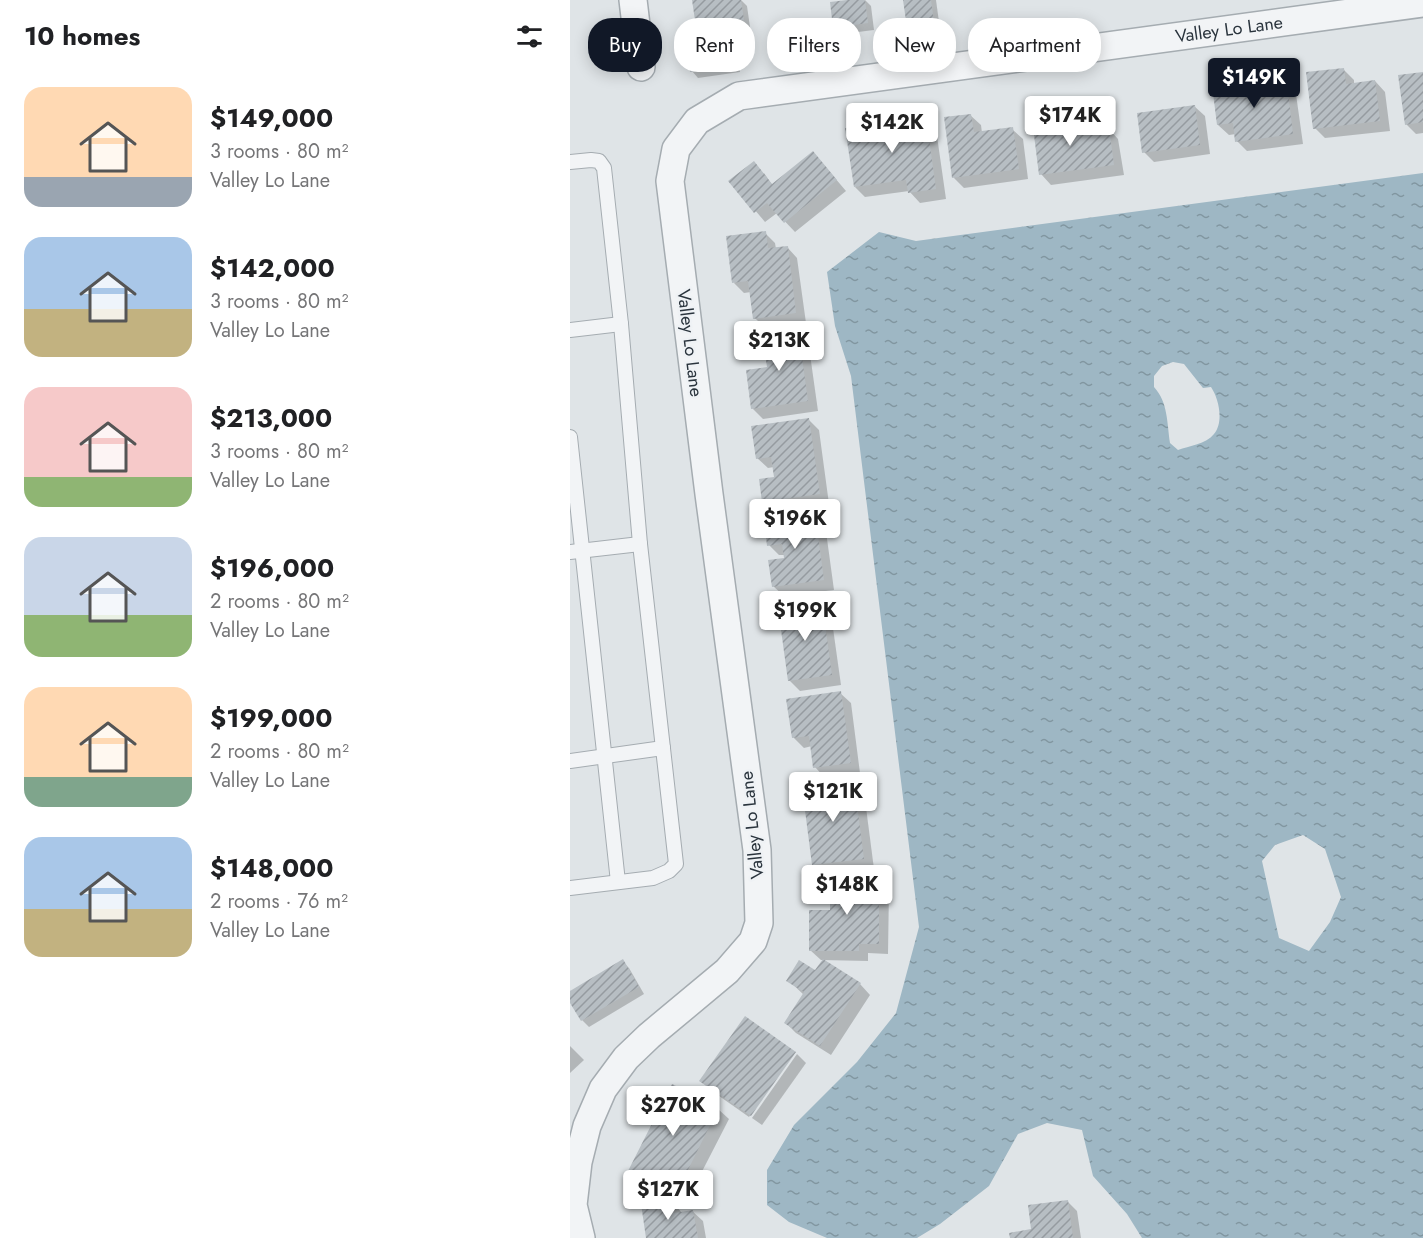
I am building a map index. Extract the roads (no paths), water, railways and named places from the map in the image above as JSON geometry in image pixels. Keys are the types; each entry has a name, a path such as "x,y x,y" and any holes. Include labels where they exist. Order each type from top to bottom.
{"street":[{"path":"633,0 635,18"},
{"name":"Valley Lo Lane","path":"581,1238 573,1205 578,1162 587,1126 603,1089 626,1058 649,1036 727,971 753,941 759,923 757,850 670,181 676,149 697,121 738,96 1423,3"}],"lane":[{"path":"570,162 599,161 604,168 621,324 640,543 676,864 669,871 653,878 570,888"},
{"path":"570,330 621,324"},
{"path":"570,436 576,551 604,756 618,882"},
{"path":"576,551 640,543"},
{"path":"570,761 663,748"}],"water":[{"path":"1423,173 1423,1238 1142,1238 1127,1214 1093,1176 1082,1130 1047,1123 1018,1134 989,1186 940,1224 917,1238 827,1238 789,1222 767,1205 767,1170 794,1125 857,1062 896,1013 919,927 851,376 835,326 827,272 879,232 916,241","holes":["1173,362 1184,364 1203,388 1211,387 1220,417 1217,429 1211,437 1178,450 1170,443 1164,406 1154,387 1154,376 1162,366","1303,835 1325,849 1341,897 1330,922 1309,951 1279,938 1262,861 1275,845"]}]}
